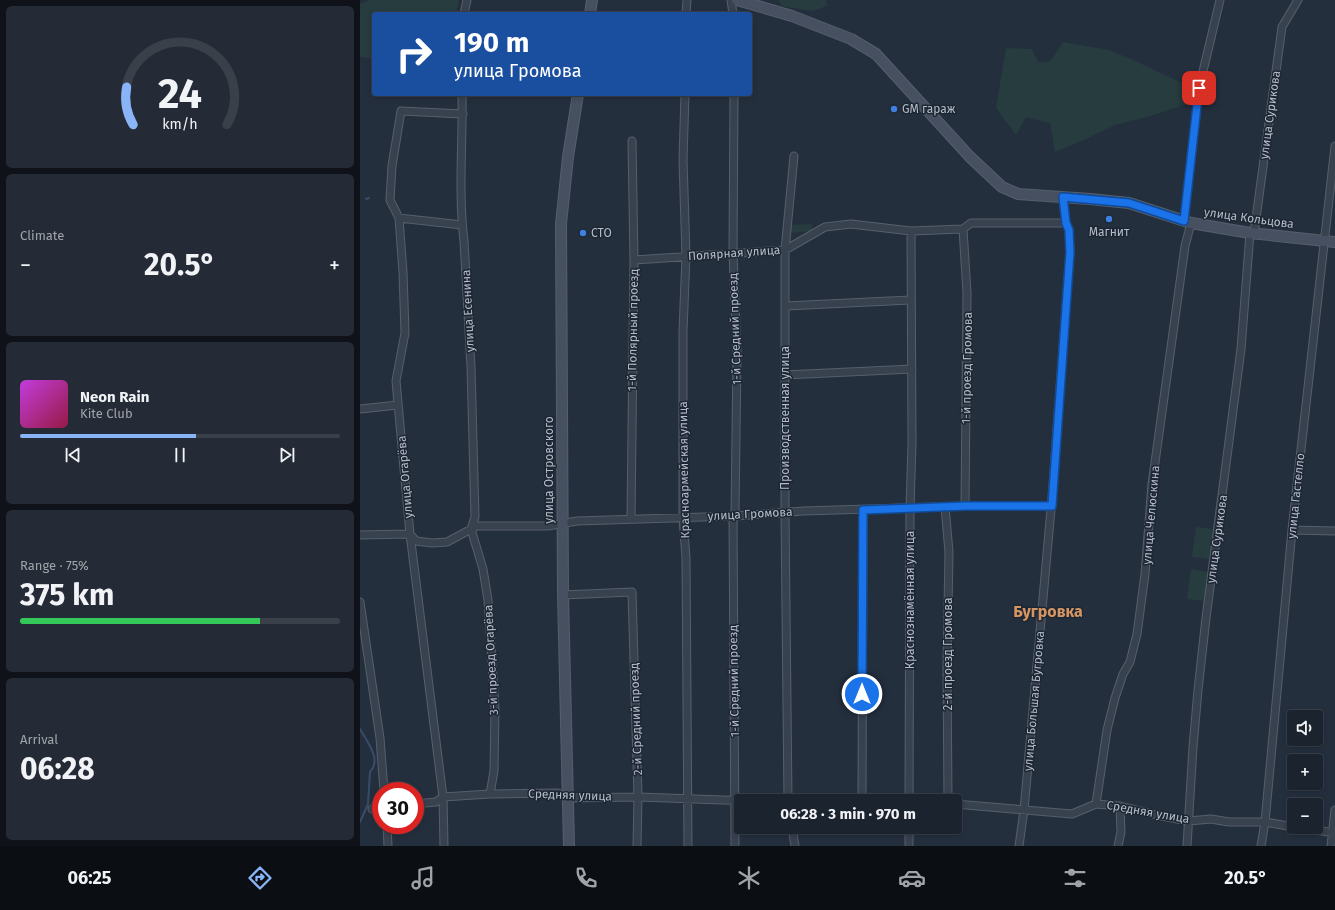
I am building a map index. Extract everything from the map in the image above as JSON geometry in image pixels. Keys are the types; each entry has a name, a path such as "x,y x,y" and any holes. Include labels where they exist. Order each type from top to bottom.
{"street":[{"path":"464,12 467,0"},
{"path":"590,12 592,0"},
{"path":"686,12 687,0"},
{"path":"731,0 733,12"},
{"name":"улица Кольцова","path":"737,0 814,24 851,39 874,53 970,157 1002,187 1018,194 1129,203 1188,222 1252,233 1335,242"},
{"name":"улица Челюскина","path":"1096,804 1107,730 1115,698 1123,674 1130,662 1137,634 1145,574 1152,484 1188,222 1199,88 1220,0"},
{"name":"улица Сурикова","path":"1188,846 1188,821 1198,690 1241,349 1252,233 1282,27 1298,0"},
{"name":"улица Есенина","path":"462,96 462,225 471,367 475,517 471,528"},
{"name":"улица Островского","path":"569,846 563,594 561,224 568,157 578,96"},
{"name":"Красноармейская улица","path":"685,96 683,160 686,256 683,331 683,518 686,558 688,846"},
{"name":"1-й Средний проезд","path":"734,96 732,253 737,353 734,516 736,794"},
{"name":"улица Огарёва","path":"444,846 443,797 410,534 398,405 396,381 405,333 403,272 399,218 390,200 392,166 400,111 463,114"},
{"name":"1-й Полярный проезд","path":"631,519 634,260 632,141"},
{"name":"улица Гастелло","path":"1261,846 1265,822 1292,530 1335,146"},
{"name":"Производственная улица","path":"788,794 785,513 785,250 794,156"},
{"name":"улица Большая Бугровка","path":"1019,846 1024,810 1052,506 1070,252 1069,230 1066,223 1063,197"},
{"path":"399,218 462,225"},
{"name":"Полярная улица","path":"634,260 785,250 824,227 851,224 911,231 963,229 971,223 1066,223"},
{"name":"1-й проезд Громова","path":"963,229 967,293 965,506"},
{"name":"Краснознамённая улица","path":"909,794 912,369 911,231"},
{"path":"785,306 911,300"},
{"path":"785,375 912,369"},
{"path":"360,409 398,405"},
{"name":"улица Громова","path":"360,535 410,534 416,541 440,543 455,539 471,528 477,526 548,526 563,522 734,516 804,511 965,506 1052,506"},
{"name":"2-й проезд Громова","path":"945,507 949,552 947,666 948,794"},
{"path":"862,794 863,510"},
{"name":"3-й проезд Огарёва","path":"471,528 483,569 488,600 495,709 494,772 490,794"},
{"path":"1292,530 1335,531"},
{"name":"2-й Средний проезд","path":"563,594 632,592 638,797 637,846"},
{"path":"360,602 380,738 383,782"},
{"name":"Средняя улица","path":"424,803 436,802 443,797 490,794 558,793 568,798 638,797 734,800"},
{"name":"Средняя улица","path":"962,805 1072,814 1096,804 1120,806 1188,821 1211,819 1229,822 1265,822 1287,826"},
{"path":"1118,846 1121,832 1120,806"},
{"path":"1331,846 1334,832 1335,810"},
{"name":"Средняя улица","path":"1323,831 1334,832"},
{"path":"387,834 388,846"},
{"name":"1-й Средний проезд","path":"736,834 736,846"},
{"path":"793,834 795,846"},
{"path":"909,834 909,846"}],"green space":[{"path":"369,0 459,0 456,12 372,12 372,59 360,57 360,4"},
{"path":"778,0 826,0 827,6 812,11 782,6"},
{"path":"1063,42 1109,50 1131,59 1195,89 1193,102 1147,117 1115,125 1055,152 1050,123 1026,117 1016,135 996,108 1006,48 1032,49 1038,62 1050,62"},
{"path":"812,224 812,231 790,233 790,225"},
{"path":"1196,527 1213,529 1209,559 1192,557"},
{"path":"1191,569 1208,572 1204,601 1187,599"}],"waterway":[{"path":"360,729 374,756 373,767 370,772 368,804 360,822"}],"place":[{"name":"GM гараж","path":"894,109"},
{"name":"Магнит","path":"1109,219"},
{"name":"СТО","path":"583,233"}],"district":[{"name":"Бугровка","path":"1048,611"}],"route":[{"path":"862,694 863,510 965,506 1052,506 1070,252 1069,230 1063,208 1063,197 1129,203 1184,221 1199,88"}]}
